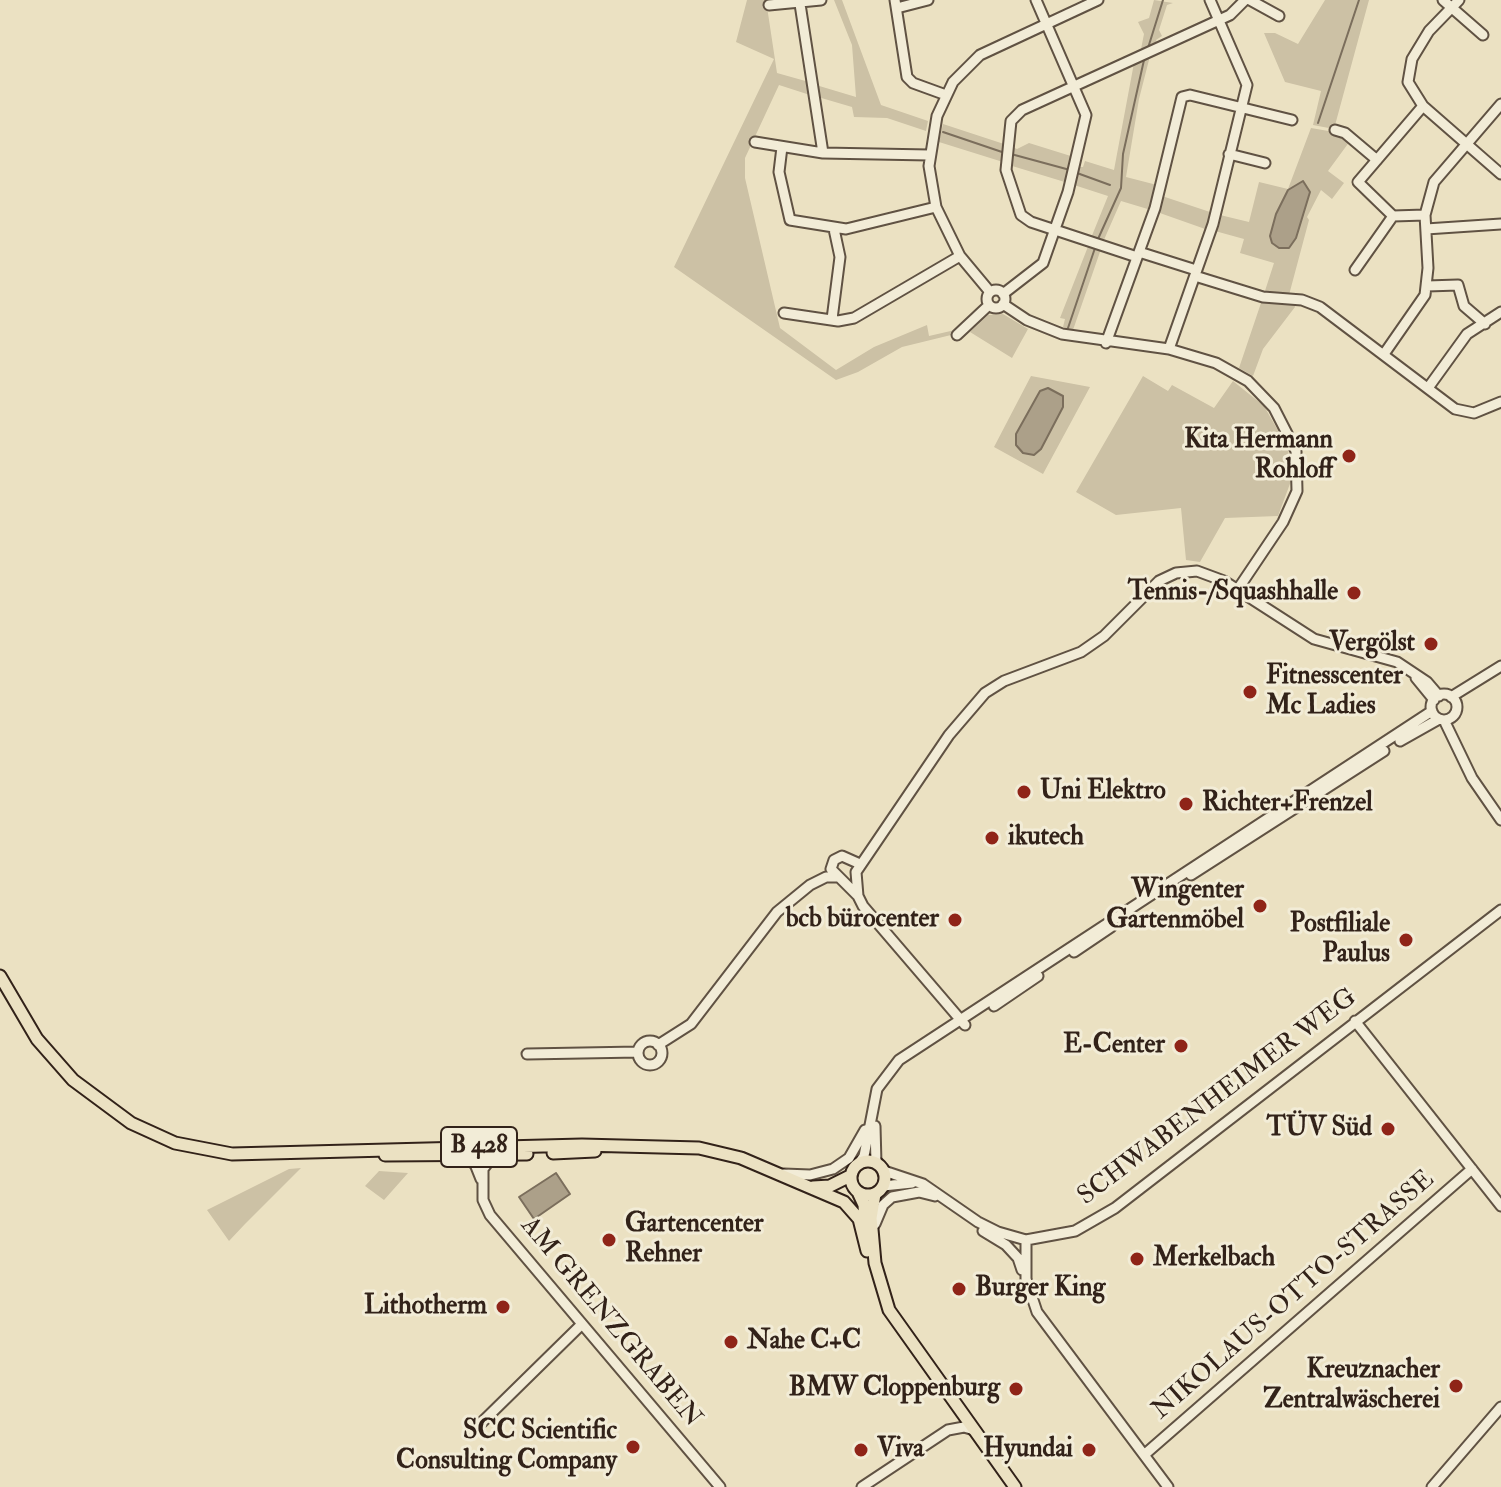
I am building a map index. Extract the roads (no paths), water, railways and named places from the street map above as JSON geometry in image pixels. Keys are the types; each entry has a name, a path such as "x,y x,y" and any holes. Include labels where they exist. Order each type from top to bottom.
{"main road":[{"name":"B 428","path":"0,976 52,1058 97,1101 131,1123 175,1143 211,1152 458,1155 584,1153 620,1147"},
{"name":"B 428","path":"338,1152 391,1148 699,1148 741,1158 844,1202 855,1213 889,1310 1015,1487"},
{"path":"811,1188 830,1186 850,1176 859,1163 880,1167 879,1190 856,1190 850,1176"},
{"name":"B 428","path":"811,1188 856,1190 864,1205 870,1252"},
{"name":"B 428","path":"870,1252 871,1218 879,1190"}],"street":[{"path":"769,5 821,0"},
{"path":"928,0 896,4 907,77 913,83 946,95"},
{"path":"989,305 996,308 1041,266 1055,230 1085,121 1086,110 1036,0"},
{"path":"1098,0 980,55 961,73 946,95 934,125 929,155 936,207 960,256 990,292 1048,329 1106,343 1169,349 1216,363 1248,381 1286,425 1296,451 1299,481 1290,508 1238,589"},
{"path":"1169,349 1213,224 1247,85 1210,0"},
{"path":"1279,16 1248,0 1236,11 1017,113 1008,134 1006,170 1017,208 1026,219 1055,230 1263,297 1310,302 1450,406 1465,412 1484,411 1501,402"},
{"path":"1443,0 1456,4 1483,35"},
{"path":"800,4 823,153"},
{"path":"1456,4 1429,31 1412,59 1408,82 1423,106 1501,174"},
{"path":"1106,343 1155,208 1182,97 1190,95 1292,120"},
{"path":"1384,354 1422,303 1427,286 1425,215 1434,182 1501,104"},
{"path":"1423,106 1358,182 1393,216 1425,215"},
{"path":"1335,130 1345,133 1377,160"},
{"path":"755,142 823,153 929,155"},
{"path":"782,147 779,172 787,199 787,217 834,229 936,207"},
{"path":"1229,154 1265,163"},
{"path":"1355,270 1393,216"},
{"path":"1426,229 1501,224"},
{"path":"832,319 840,257 834,229"},
{"path":"784,313 832,319 854,318 960,256"},
{"path":"1427,286 1458,285 1464,306 1485,324"},
{"path":"957,335 989,305 990,292"},
{"path":"1428,388 1467,334 1501,312"},
{"path":"858,896 856,872 860,864 949,735 985,693 1004,681 1081,652 1104,636 1159,581 1176,573 1208,573 1314,639 1397,662 1427,682 1466,764 1501,820"},
{"path":"859,1163 866,1148 877,1089 891,1067 1440,710 1501,666"},
{"path":"1440,710 1501,673"},
{"path":"860,864 842,856 834,860 831,869 858,896 963,1022"},
{"path":"638,1052 645,1043 658,1045 691,1024 777,912 810,885 826,877 836,877"},
{"name":"SCHWABENHEIMER WEG","path":"1026,1240 1075,1231 1108,1213 1501,910"},
{"path":"1355,1021 1501,1206"},
{"path":"963,1022 899,1066 891,1077 876,1114 880,1167 916,1181 978,1222 1026,1240 1026,1279"},
{"path":"638,1052 643,1063 653,1065 661,1058 658,1045"},
{"path":"527,1054 638,1052"},
{"path":"772,1172 804,1176 833,1169 854,1152 870,1120"},
{"path":"481,1180 485,1164 504,1154"},
{"name":"AM GRENZGRABEN","path":"458,1155 475,1164 483,1200 490,1215 720,1487"},
{"name":"NIKOLAUS-OTTO-STRASSE","path":"1144,1455 1472,1169"},
{"path":"879,1190 910,1183 942,1198 973,1226 1006,1245 1018,1258 1037,1312 1049,1332 1168,1487"},
{"path":"870,1252 877,1214 892,1197 919,1192 942,1198"},
{"path":"473,1431 581,1325"},
{"path":"948,1430 955,1412 952,1399"},
{"path":"1432,1487 1501,1407"},
{"path":"862,1487 948,1430 964,1427 974,1430"}],"waterway":[{"path":"1148,48 1163,0"},
{"path":"1318,123 1359,0"},
{"path":"1098,239 1121,188 1123,154 1144,60"},
{"path":"943,132 1002,152"},
{"path":"1011,154 1070,170"},
{"path":"1077,173 1110,185"},
{"path":"1068,328 1095,248"}],"place":[{"name":"Kita Hermann Rohloff","path":"1349,456"},
{"name":"Tennis-/Squashhalle","path":"1354,593"},
{"name":"Vergölst","path":"1431,644"},
{"name":"Fitnesscenter Mc Ladies","path":"1250,692"},
{"name":"Uni Elektro","path":"1024,792"},
{"name":"Richter+Frenzel","path":"1186,804"},
{"name":"ikutech","path":"992,838"},
{"name":"Wingenter Gartenmöbel","path":"1260,906"},
{"name":"bcb bürocenter","path":"955,920"},
{"name":"Postfiliale Paulus","path":"1406,940"},
{"name":"E-Center","path":"1181,1046"},
{"name":"TÜV Süd","path":"1388,1129"},
{"name":"Gartencenter Rehner","path":"609,1240"},
{"name":"Merkelbach","path":"1137,1259"},
{"name":"Burger King","path":"959,1289"},
{"name":"Lithotherm","path":"503,1307"},
{"name":"Nahe C+C","path":"731,1342"},
{"name":"Kreuznacher Zentralwäscherei","path":"1456,1386"},
{"name":"BMW Cloppenburg","path":"1016,1389"},
{"name":"SCC Scientific Consulting Company","path":"633,1447"},
{"name":"Viva","path":"861,1450"},
{"name":"Hyundai","path":"1089,1450"}]}
